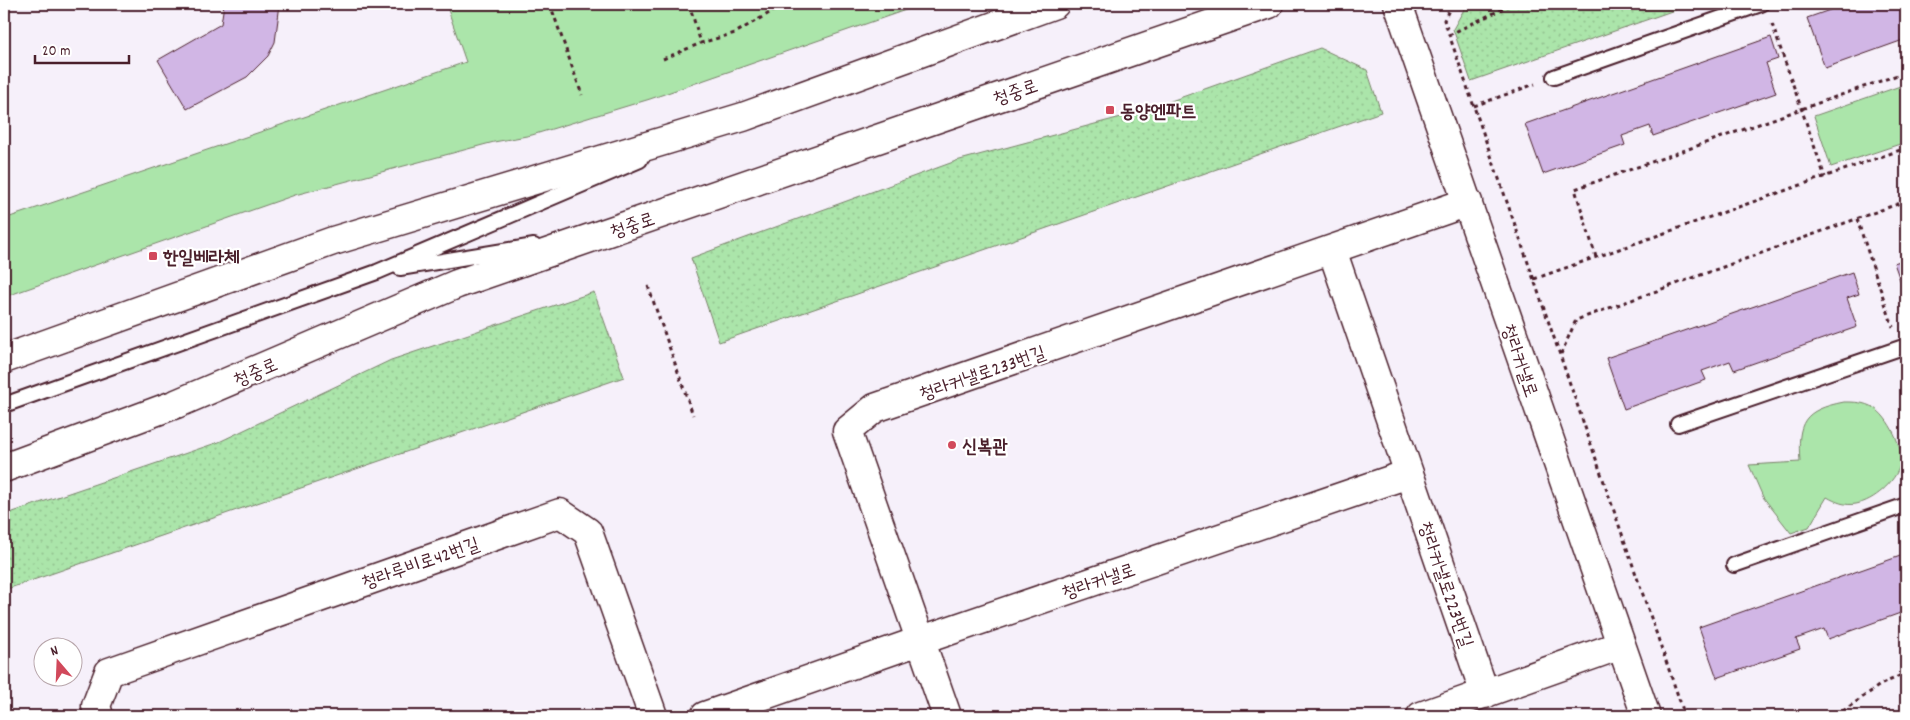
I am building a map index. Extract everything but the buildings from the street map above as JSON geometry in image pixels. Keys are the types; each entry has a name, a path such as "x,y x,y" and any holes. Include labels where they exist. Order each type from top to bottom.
{"street":[{"path":"4,359 333,241 743,117 1055,4"},
{"name":"청중로","path":"4,468 176,404 457,284 1269,4"},
{"name":"청라커낼로","path":"1398,4 1646,716"},
{"name":"청라커낼로233번길","path":"922,640 847,431 875,408 1468,202"},
{"path":"1332,250 1408,474"},
{"name":"청라커낼로","path":"705,716 1408,474"},
{"name":"청라커낼로223번길","path":"1408,474 1485,694"},
{"name":"청라루비로42번길","path":"99,716 96,706 109,672 560,513 588,532 653,716"},
{"path":"922,640 947,716"},
{"path":"1421,716 1621,645"}],"lane":[{"path":"1554,77 1762,4"},
{"path":"4,404 377,272 743,117"},
{"path":"377,272 600,235"},
{"path":"1678,424 1903,347"},
{"path":"1734,565 1906,505"}],"path":[{"path":"550,4 582,95"},
{"path":"689,4 701,43"},
{"path":"663,59 701,43 735,32 773,11 792,4"},
{"path":"1452,4 1444,20 1686,716"},
{"path":"1449,35 1512,4"},
{"path":"1771,21 1825,177"},
{"path":"1596,257 1575,188 1906,72"},
{"path":"1474,106 1554,77"},
{"path":"1534,278 1906,148"},
{"path":"1561,355 1576,320 1906,201"},
{"path":"1857,218 1903,347"},
{"path":"648,286 693,415"},
{"path":"1836,716 1880,685 1906,673"}],"green space":[{"path":"446,4 923,4 650,99 532,135 494,142 295,195 4,297 4,219 466,62"},
{"path":"1467,4 1692,4 1471,81 1453,29"},
{"path":"1320,48 1367,70 1381,112 719,342 691,258 956,161 1140,112"},
{"path":"1906,84 1906,142 1831,167 1814,116"},
{"path":"594,292 624,377 4,590 4,515 219,442 391,360"},
{"path":"1844,402 1856,402 1867,405 1874,408 1885,418 1898,442 1901,458 1900,465 1894,478 1877,495 1863,502 1852,504 1844,504 1827,497 1809,527 1791,533 1763,497 1749,465 1800,462 1800,437 1806,420 1819,409"}],"place":[{"name":"동양엔파트","path":"1110,110"},
{"name":"한일베라체","path":"153,256"},
{"name":"신복관","path":"952,445"}]}
